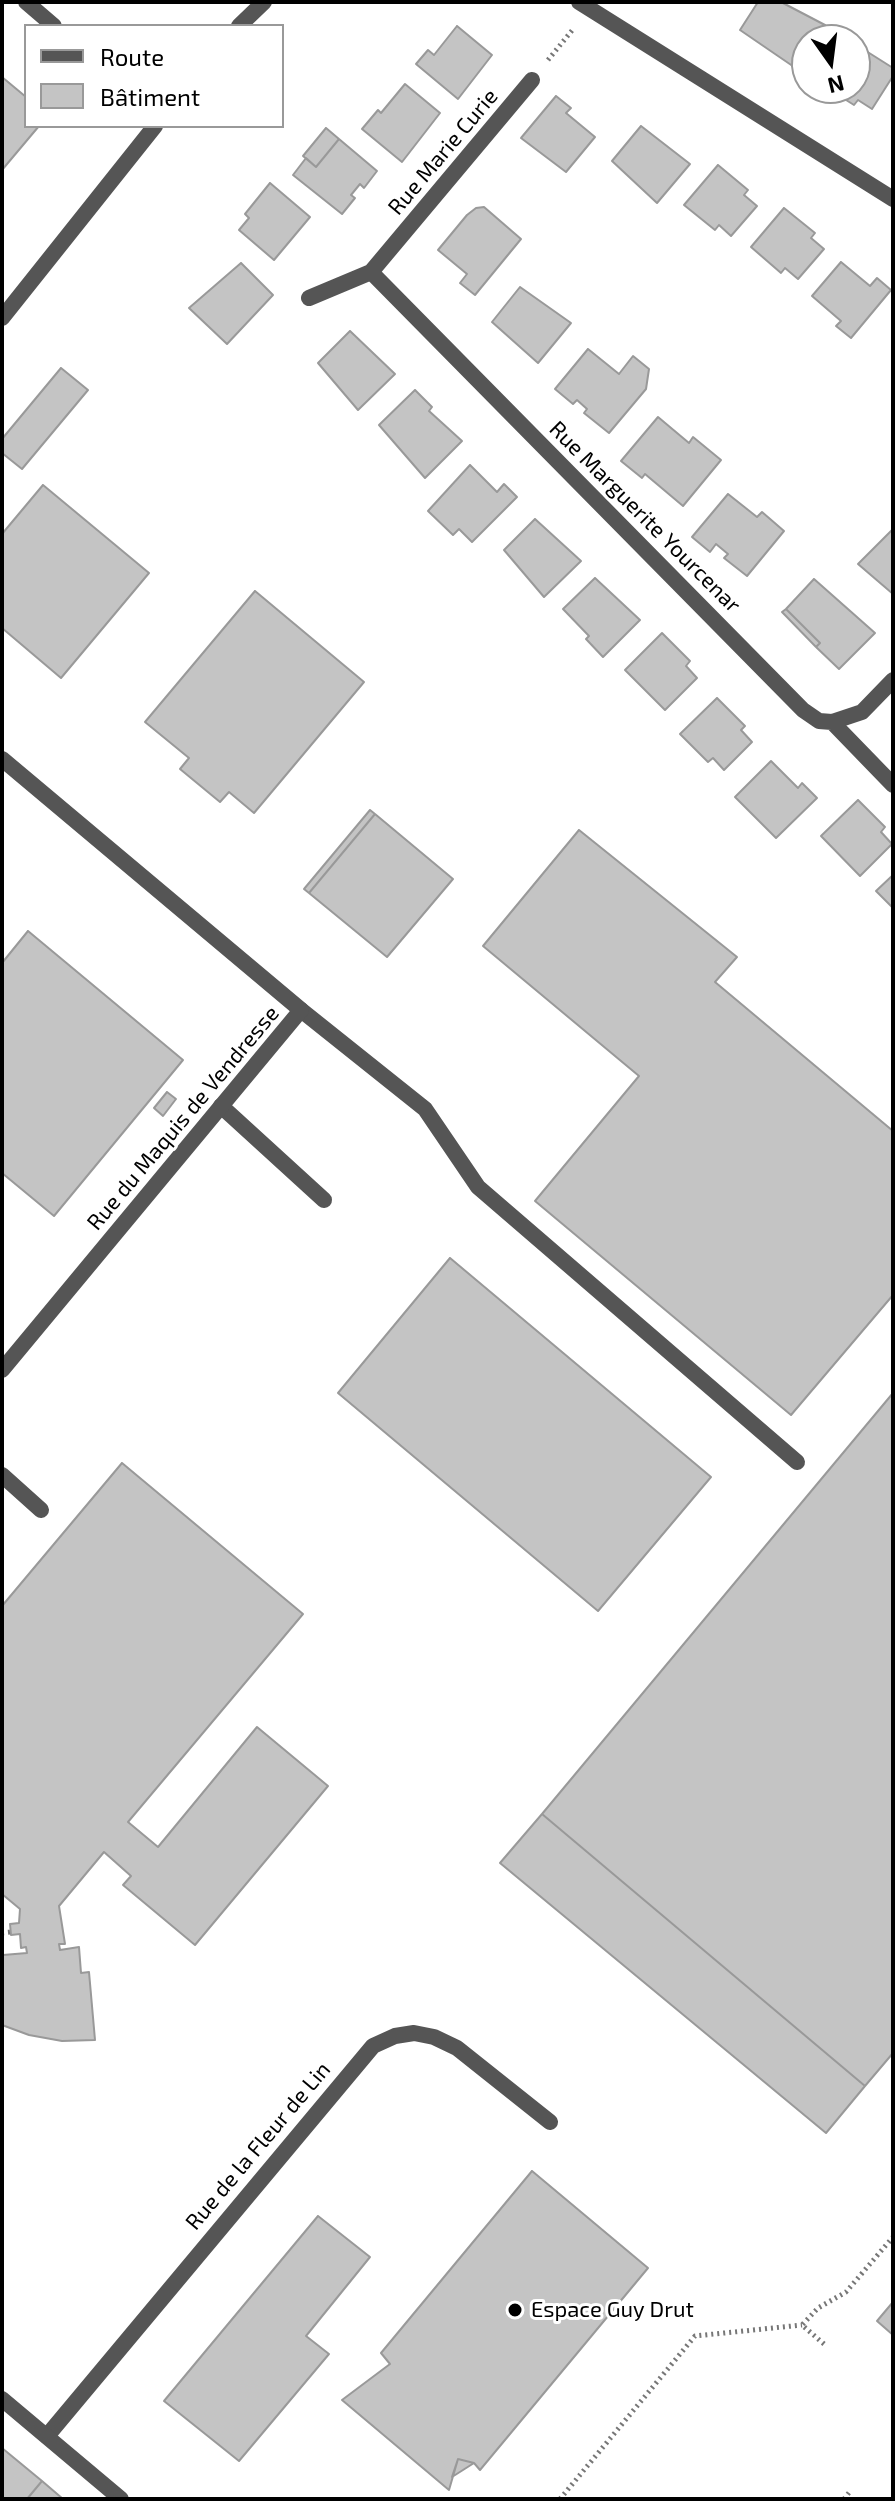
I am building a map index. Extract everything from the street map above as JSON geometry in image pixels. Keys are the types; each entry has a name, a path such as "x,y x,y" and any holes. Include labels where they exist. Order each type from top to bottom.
{"street":[{"path":"26,2 52,24"},
{"path":"241,24 264,2"},
{"path":"584,5 893,199"},
{"name":"Rue Marie Curie","path":"309,298 371,272 532,80"},
{"path":"2,318 153,128"},
{"name":"Rue Marguerite Yourcenar","path":"371,272 803,710 819,721 832,722 893,785"},
{"path":"832,722 862,712 893,680"},
{"name":"Rue du Maquis de Vendresse","path":"2,759 301,1010 2,1370"},
{"path":"301,1010 425,1109 478,1187 797,1462"},
{"path":"221,1106 324,1200"},
{"path":"2,1475 41,1510"},
{"name":"Rue de la Fleur de Lin","path":"47,2436 373,2046 395,2036 414,2033 434,2037 457,2048 550,2122"},
{"path":"2,2399 121,2499"}],"path":[{"path":"532,80 584,5"},
{"path":"2,1933 11,1932"},
{"path":"560,2499 695,2336 802,2325 818,2308 846,2292 893,2237"},
{"path":"802,2325 824,2344"},
{"path":"844,2499 851,2490"}],"building":[{"path":"758,2 781,2 823,24 791,24 791,65 740,30"},
{"path":"457,26 492,55 458,99 416,64 428,50 434,55"},
{"path":"871,54 893,68 893,76 872,109 864,104 871,104"},
{"path":"2,77 24,95 24,128 37,128 2,170"},
{"path":"405,84 440,113 402,162 362,129 378,110 381,113"},
{"path":"556,96 571,108 566,113 595,137 566,172 521,138"},
{"path":"641,126 690,164 657,203 612,161"},
{"path":"326,128 339,139 316,167 303,156"},
{"path":"339,139 377,171 364,188 360,184 351,195 355,198 342,214 293,175 306,158 316,167"},
{"path":"718,165 748,190 744,195 757,206 731,236 719,225 715,230 684,205"},
{"path":"270,183 310,217 274,260 239,230 249,218 245,214"},
{"path":"484,207 521,239 475,295 460,283 467,274 438,250 467,215 476,208"},
{"path":"784,208 815,233 811,238 824,249 798,279 785,268 781,273 751,247"},
{"path":"841,262 870,286 877,278 891,290 851,338 836,326 841,321 812,296"},
{"path":"241,263 273,295 227,344 189,308"},
{"path":"520,287 571,323 538,363 492,322"},
{"path":"350,331 395,374 358,410 318,363"},
{"path":"588,349 619,374 633,356 649,369 646,389 609,433 584,413 587,409 577,400 573,404 555,389"},
{"path":"61,368 88,390 22,469 2,453 2,439"},
{"path":"415,390 432,407 429,411 462,441 425,478 379,425"},
{"path":"658,417 689,443 693,437 721,460 683,506 645,474 642,478 621,461"},
{"path":"470,465 497,492 504,484 517,497 472,542 459,529 453,535 428,511"},
{"path":"43,485 149,573 61,678 2,628 2,534"},
{"path":"728,494 757,517 762,512 784,531 747,576 724,558 728,554 716,544 710,552 692,537"},
{"path":"535,519 581,561 544,597 504,550"},
{"path":"893,529 893,594 858,564"},
{"path":"595,578 640,620 603,657 586,639 589,636 563,609"},
{"path":"814,579 875,633 839,669 816,647 820,643 786,609"},
{"path":"255,591 364,682 254,813 229,792 220,802 180,769 189,758 145,722"},
{"path":"786,609 820,643 816,647 782,612"},
{"path":"662,633 690,661 686,666 697,678 665,710 625,670"},
{"path":"717,698 745,726 741,730 752,742 724,770 713,758 708,762 680,734"},
{"path":"771,761 798,788 802,783 817,798 776,838 735,797"},
{"path":"858,800 885,827 881,832 892,844 860,876 821,836"},
{"path":"370,810 375,814 309,893 304,889"},
{"path":"375,814 453,879 387,957 309,893"},
{"path":"579,830 737,957 715,982 893,1131 893,1295 791,1415 535,1201 639,1076 483,946"},
{"path":"893,875 893,908 876,891"},
{"path":"28,931 183,1060 54,1216 2,1173 2,963"},
{"path":"167,1092 176,1099 163,1116 154,1108"},
{"path":"450,1258 711,1477 598,1611 338,1393"},
{"path":"893,1393 893,2053 865,2086 542,1814"},
{"path":"122,1463 303,1614 128,1822 158,1847 257,1727 328,1786 195,1945 123,1885 131,1876 104,1852 59,1906 65,1944 59,1944 60,1950 79,1947 81,1973 89,1972 95,2040 62,2041 29,2035 2,2025 3,1955 27,1953 26,1947 21,1948 20,1934 11,1935 10,1924 19,1923 20,1909 2,1894 2,1606"},
{"path":"542,1814 865,2086 826,2133 500,1863"},
{"name":"Espace Guy Drut","path":"532,2171 648,2268 480,2470 474,2463 458,2459 449,2490 342,2400 390,2364 381,2353"},
{"path":"318,2216 370,2257 306,2336 329,2354 239,2461 164,2401"},
{"path":"893,2302 893,2335 877,2321"},
{"path":"2,2448 42,2481 27,2499 2,2499"},
{"path":"458,2459 474,2463 452,2477"},
{"path":"42,2481 63,2499 27,2499"}],"place":[{"name":"Espace Guy Drut","path":"515,2310"}]}
